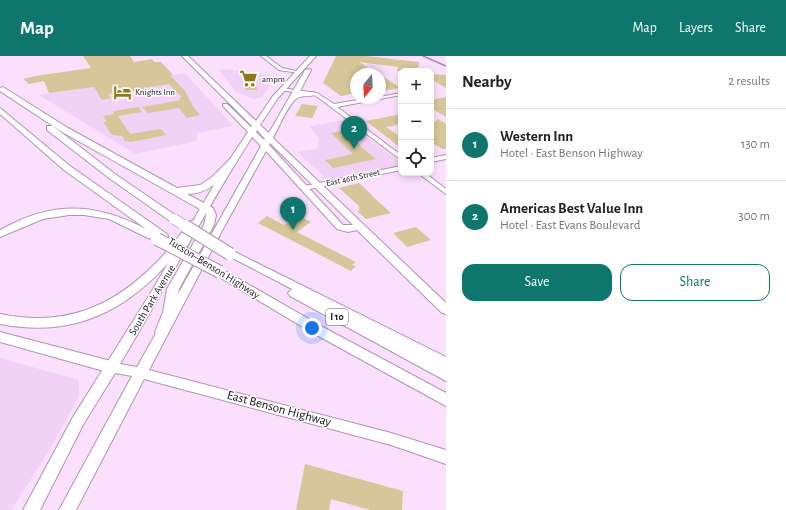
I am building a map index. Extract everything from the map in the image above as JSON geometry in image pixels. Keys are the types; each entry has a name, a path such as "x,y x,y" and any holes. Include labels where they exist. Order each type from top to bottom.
{"highway":[{"path":"1,88 65,130 205,206 211,215 207,230 174,289 169,312 162,332"},
{"name":"Tucson–Benson Highway","path":"1,88 103,170 174,220 311,303 446,376"},
{"name":"Tucson–Benson Highway","path":"0,110 67,168 160,238 316,329 446,400"},
{"path":"167,185 185,191 201,190 211,184 233,161"},
{"path":"0,234 35,218 58,213 80,212 114,218 160,238"},
{"path":"0,319 19,324 51,324 80,319 106,308 122,299 145,280 162,263 195,223"},
{"path":"230,254 446,363"},
{"path":"0,337 111,367"}],"main road":[{"path":"183,58 237,107 254,129"},
{"path":"183,58 267,142 318,186 446,310"},
{"name":"South Park Avenue","path":"31,510 78,421 187,241 205,206 270,105 312,58"},
{"name":"South Park Avenue","path":"67,510 162,332 291,99 311,66 312,58"},
{"path":"300,83 302,89 312,94"},
{"path":"291,99 301,94 312,94"},
{"path":"237,107 244,111 255,111 270,105"},
{"path":"267,142 340,227 348,229 360,226"},
{"name":"East Benson Highway","path":"111,367 159,377 391,439 446,457"}],"street":[{"path":"263,56 281,69 299,72"},
{"path":"283,90 312,94 334,106 398,156"},
{"path":"386,97 398,95"},
{"path":"334,106 350,103"},
{"path":"434,159 446,157"},
{"name":"East 46th Street","path":"305,188 398,169"},
{"path":"424,176 446,192"}],"shaded area":[{"path":"225,69 272,75 267,91 262,97 254,99 236,92 219,70"},
{"path":"185,73 233,126 197,133 197,141 135,154 39,95"},
{"path":"344,120 398,161 398,166 328,180 297,152 317,149 319,139 310,127"},
{"path":"0,358 79,380 79,396 49,451 11,510 0,510"}],"building":[{"path":"83,56 130,56 134,62 152,59 155,62 161,62 173,75 170,75 185,91 194,108 200,115 187,118 179,108 148,113 142,107 181,100 179,98 182,97 169,84 144,88 148,92 140,93 138,90 108,94 111,98 102,100 94,87 49,93 44,81 29,84 23,79 91,68"},
{"path":"336,56 366,56 419,62 418,68 398,68 397,71 398,67 359,62 368,68 350,68 350,94 341,96 323,83"},
{"path":"434,74 446,75 446,88 434,81"},
{"path":"245,76 254,77 257,90 246,90"},
{"path":"386,79 398,86 398,88 386,90"},
{"path":"446,97 446,117 434,110 434,99"},
{"path":"302,104 318,106 312,118 295,116"},
{"path":"139,107 142,112 118,116 130,134 161,129 166,135 131,142 125,141 122,136 112,135 103,122 107,122 103,116 114,114 113,111"},
{"path":"398,115 398,125 386,127 398,135 398,146 366,121"},
{"path":"438,119 446,124 446,149 442,149 434,144 434,122"},
{"path":"343,131 376,159 333,168 325,160 353,154 331,133"},
{"path":"359,183 391,213 366,219 357,211 360,210 358,208 360,207 339,188"},
{"path":"298,215 311,222 297,232 356,262 352,265 356,266 351,271 258,223 267,216 284,225"},
{"path":"416,227 431,240 407,247 393,233"},
{"path":"305,464 403,491 402,510 370,510 331,499 329,510 296,510"}],"waterway":[{"path":"423,56 446,66"}],"place":[{"name":"ampm","path":"249,79"},
{"name":"Knights Inn","path":"122,92"},
{"name":"Americas Best Value Inn","path":"354,149"},
{"name":"Western Inn","path":"293,230"}]}
